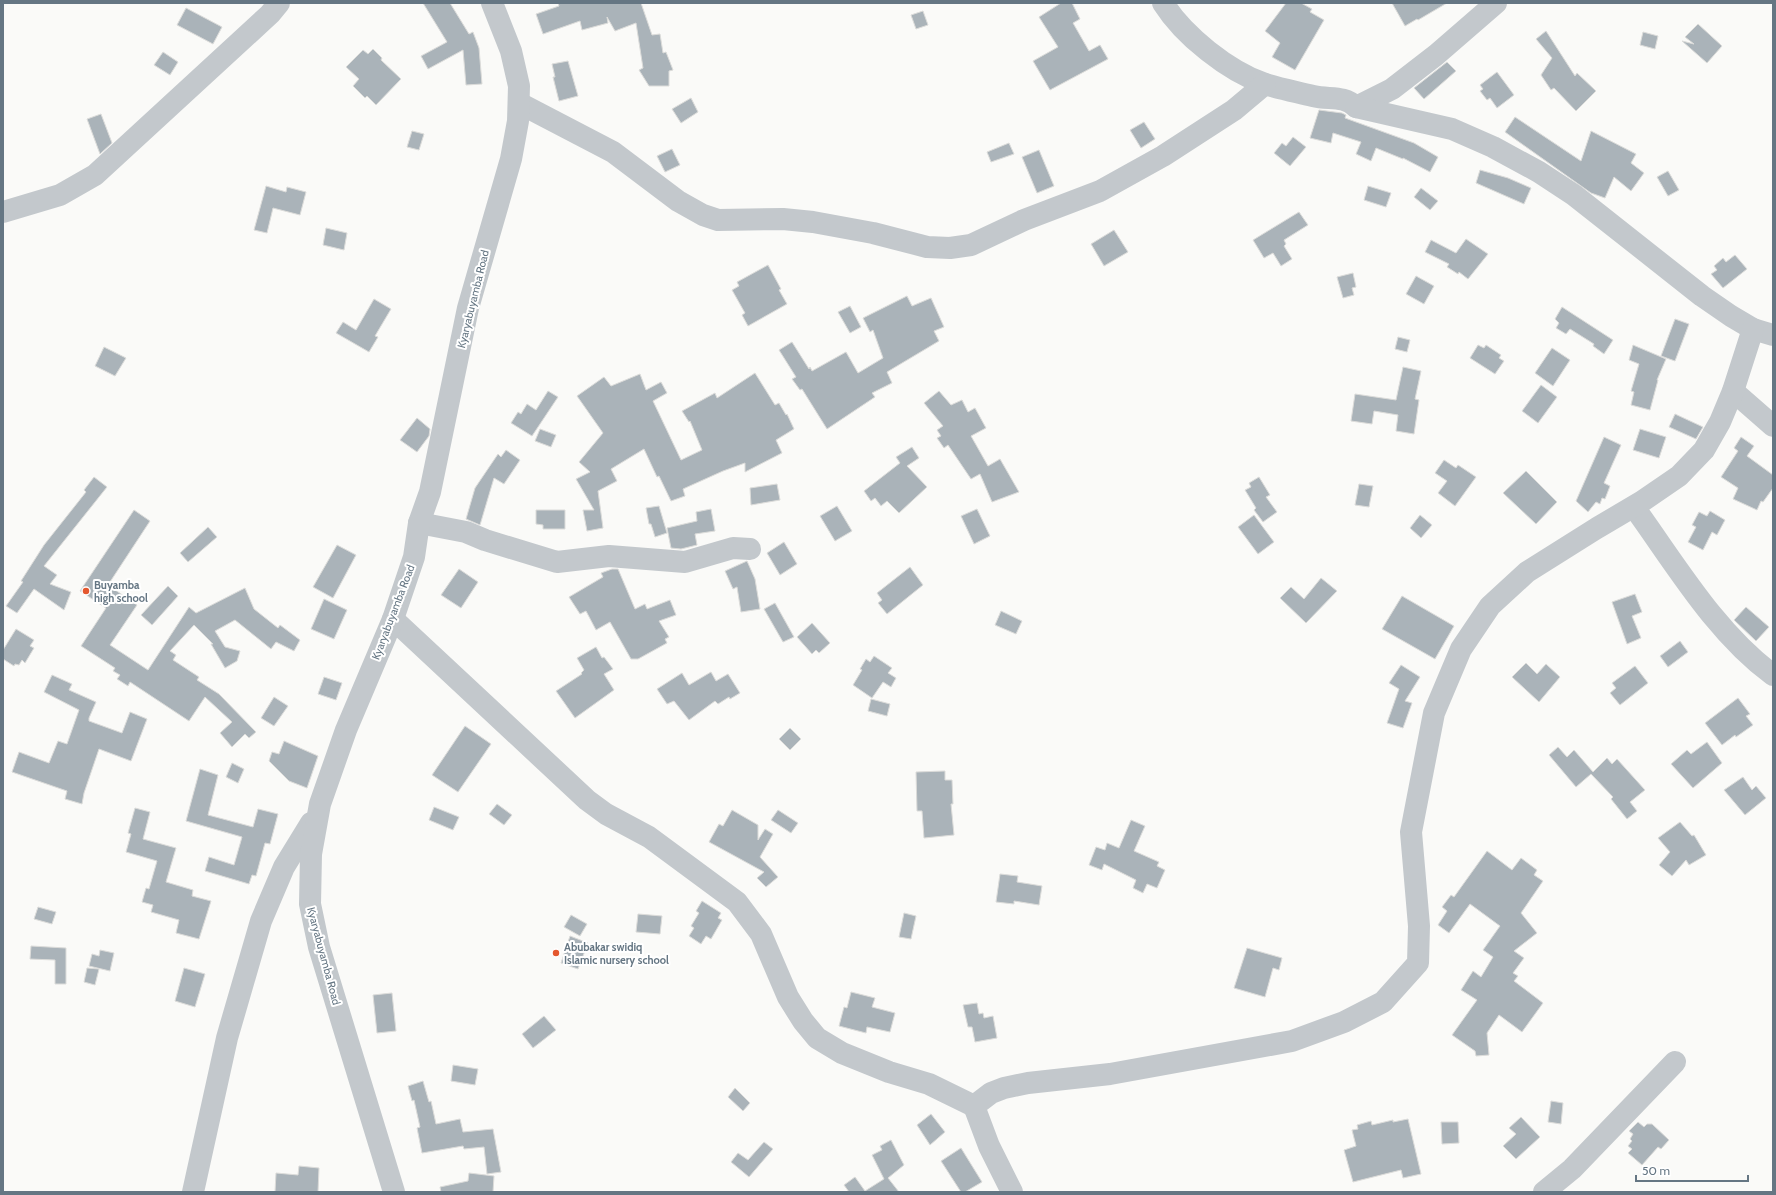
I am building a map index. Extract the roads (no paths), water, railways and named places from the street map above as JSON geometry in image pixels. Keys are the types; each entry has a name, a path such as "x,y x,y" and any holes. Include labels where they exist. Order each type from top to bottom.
{"street":[{"path":"3,212 60,195 95,175 270,14 279,3"},
{"name":"Kyaryabuyamba Road","path":"394,1192 320,947 310,904 311,854 320,804 346,730 393,619 414,557 419,523 430,492 468,308 511,159 518,121 519,86 511,51 492,3"},
{"path":"974,1106 991,1093 1004,1088 1028,1083 1110,1074 1292,1041 1344,1022 1383,1002 1418,963 1420,926 1411,832 1434,713 1461,649 1490,606 1527,572 1597,528 1634,507 1679,476 1704,450 1720,422 1733,391 1763,332 1702,296 1574,195 1539,172 1493,147 1452,129 1356,107 1348,100 1315,97 1265,84 1232,68 1199,44 1169,13 1163,3"},
{"path":"1356,107 1392,89 1436,55 1496,3"},
{"path":"519,103 613,152 678,201 703,215 718,220 784,219 813,222 873,233 927,247 950,248 971,245 1024,220 1100,191 1163,156 1234,110 1265,84"},
{"path":"1733,391 1773,426"},
{"path":"1634,507 1722,625 1755,662 1773,676"},
{"path":"419,523 466,532 485,540 557,562 609,556 685,562 733,548 750,549"},
{"path":"393,619 587,800 606,814 649,837 737,902 761,934 788,997 803,1021 817,1038 842,1053 888,1072 929,1084 974,1106 989,1146 1012,1192"},
{"path":"193,1192 227,1038 261,921 284,868 308,831 320,804"},
{"path":"1544,1192 1572,1169 1675,1062"}],"place":[{"name":"Buyamba high school","path":"86,591"},
{"name":"Abubakar swidiq Islamic nursery school","path":"556,953"}]}
